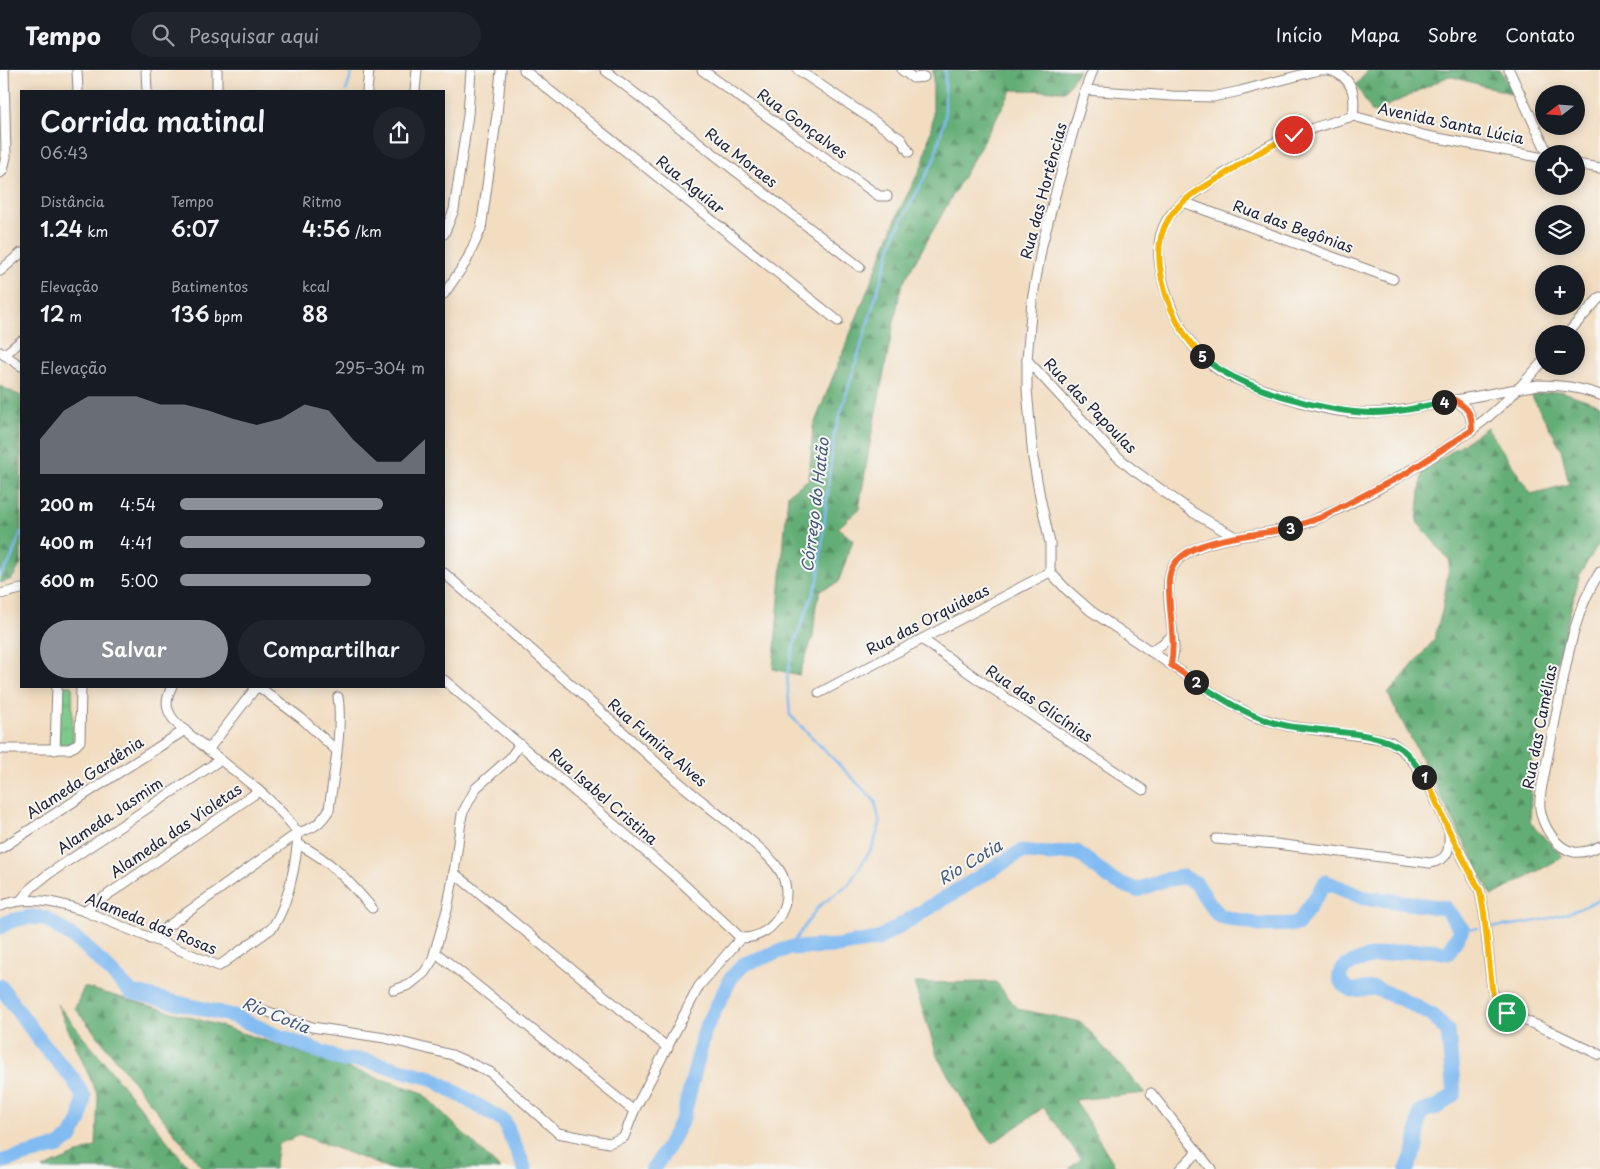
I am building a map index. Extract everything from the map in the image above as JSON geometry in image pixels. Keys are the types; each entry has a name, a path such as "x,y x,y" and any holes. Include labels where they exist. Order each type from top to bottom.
{"street":[{"path":"0,174 6,157 4,70"},
{"path":"77,70 78,90"},
{"path":"146,70 147,90"},
{"path":"217,70 217,90"},
{"path":"367,90 370,70"},
{"path":"415,90 417,70"},
{"path":"445,232 454,210 468,115 471,70"},
{"path":"445,293 466,262 481,229 497,114 501,70"},
{"name":"Rua Aguiar","path":"524,70 838,321"},
{"name":"Rua Moraes","path":"605,70 860,267"},
{"name":"Rua Gonçalves","path":"702,70 879,196 887,196"},
{"path":"798,70 901,139 910,152"},
{"path":"902,70 913,78 924,77"},
{"name":"Rua das Hortências","path":"1050,572 1050,543 1033,458 1026,360 1032,301 1042,245 1085,90 1093,70"},
{"path":"1085,90 1213,97 1319,70 1330,70 1340,74 1347,80 1352,89 1355,102 1353,116 1294,135 1273,144 1183,202 1168,219 1161,234 1158,254 1160,270 1173,312 1185,336 1203,358 1224,373 1284,396 1332,410 1348,412 1391,412 1538,385 1581,388 1600,395"},
{"path":"1509,70 1544,145"},
{"name":"Avenida Santa Lúcia","path":"1353,116 1427,136 1535,156"},
{"path":"1585,166 1600,168"},
{"name":"Rua das Begônias","path":"1183,202 1393,279"},
{"path":"1,270 20,254"},
{"path":"1575,325 1600,296"},
{"path":"20,342 2,354 20,365"},
{"name":"Rua das Papoulas","path":"1026,360 1110,451 1194,513 1235,536"},
{"path":"1171,665 1174,650 1169,580 1172,568 1176,562 1190,550 1235,536 1276,532 1322,517 1405,474 1472,430 1519,389 1535,370"},
{"path":"1455,400 1469,411 1472,430"},
{"path":"1050,572 1090,611 1214,694 1255,717 1288,726 1376,738 1391,742 1403,751 1416,764 1429,785 1449,831 1474,880 1482,902 1492,989 1496,1003 1507,1013 1600,1055"},
{"name":"Rua das Orquideas","path":"819,693 1050,572"},
{"name":"Rua das Camélias","path":"1600,572 1589,589 1570,644 1542,785 1540,807 1545,826 1554,840 1572,852 1588,852 1600,846"},
{"name":"Rua Fumira Alves","path":"445,574 672,777 759,848 778,868 786,883 786,902 779,919 755,937 741,938"},
{"path":"0,594 20,588"},
{"path":"1150,651 1172,636"},
{"name":"Rua das Glicínias","path":"922,639 974,677 1143,790"},
{"name":"Rua Isabel Cristina","path":"445,681 679,880 741,938"},
{"path":"55,750 57,688"},
{"path":"0,748 55,750 72,748 78,744 80,741 81,688"},
{"path":"171,688 167,706 172,717 208,750 260,791 280,810 298,833"},
{"path":"208,750 254,690 258,688"},
{"path":"261,688 301,718 336,750"},
{"path":"150,939 298,833 314,827 329,810 340,707 338,696"},
{"name":"Alameda Gardênia","path":"0,849 185,730"},
{"path":"394,990 409,985 424,973 432,961 447,910 462,814 467,802 476,788 510,758 520,744"},
{"name":"Alameda Jasmim","path":"21,900 32,887 47,875 220,760"},
{"name":"Alameda das Violetas","path":"84,911 260,791"},
{"path":"1216,839 1279,844 1430,864 1445,857 1450,848 1449,831"},
{"name":"Alameda das Rosas","path":"0,906 21,900 62,904 84,911 219,966 272,928 278,920 285,901 298,844 298,833"},
{"path":"298,844 332,866 349,881 372,908"},
{"path":"454,873 668,1048"},
{"path":"257,1008 312,1028 385,1038 452,1055 490,1072 558,1133 609,1143 624,1136 634,1111 699,986 741,938"},
{"path":"435,952 634,1111"},
{"path":"1151,1093 1211,1169"},
{"path":"1180,1169 1196,1152"}],"green space":[{"path":"933,70 1079,70 1065,91 1012,90 901,287 859,509 838,528 853,540 838,583 821,590 816,605 813,637 799,675 773,669 788,494 809,479 813,427 900,209 923,164 933,119"},
{"path":"1368,70 1500,70 1517,95 1449,76 1373,113 1356,85"},
{"path":"0,386 20,396 20,566 12,579 0,583"},
{"path":"1561,391 1600,405 1600,541 1580,574 1532,756 1530,822 1563,857 1492,896 1388,694 1434,640 1442,611 1450,561 1417,522 1422,472 1487,427 1531,494 1569,484 1561,448 1531,395"},
{"path":"60,688 72,688 73,744 59,746"},
{"path":"996,982 1018,1009 1081,1022 1145,1093 1075,1100 1117,1169 1069,1169 1081,1159 1044,1107 993,1143 982,1132 938,1058 914,983"},
{"path":"84,987 221,1026 421,1092 500,1169 391,1169 301,1135 278,1144 274,1169 203,1169 75,1008"},
{"path":"57,1004 190,1169 42,1169 96,1146 98,1096"}],"waterway":[{"path":"346,90 353,70"},
{"name":"Córrego do Hatão","path":"789,948 819,906 849,884 873,846 880,824 875,801 790,715 787,676 794,644 818,581 834,434 896,231 934,160 945,117 945,70"},
{"path":"0,575 9,564 20,535"},
{"name":"Rio Cotia","path":"653,1169 666,1150 683,1118 705,1030 731,978 744,964 789,948 837,946 878,939 1022,851 1047,854 1077,852 1112,880 1137,890 1164,880 1183,877 1196,883 1219,916 1259,925 1298,924 1326,882 1364,898 1445,908 1462,929 1448,953 1421,950 1374,956 1346,967 1340,974 1343,984 1351,990 1375,988 1402,999 1433,1016 1448,1032 1454,1094 1437,1107 1420,1112 1416,1147 1407,1169"},
{"path":"1493,927 1548,919 1575,911 1600,899"},
{"name":"Rio Cotia","path":"0,927 10,921 30,917 45,918 83,944 131,992 234,1016 273,1034 343,1060 363,1060 431,1078 504,1121 525,1169"},
{"path":"1462,929 1478,928"},
{"name":"Rio Cotia","path":"0,986 41,1042 74,1080 84,1098 80,1120 70,1138 59,1146 0,1162"}],"route":[{"path":"1294,135 1257,153 1206,186 1183,202 1168,219 1161,234 1158,247 1158,261 1173,312 1185,336 1203,358 1224,373 1284,396 1332,410 1374,413 1391,412 1455,400 1469,411 1472,430 1405,474 1322,517 1276,532 1235,536 1190,550 1176,562 1172,568 1169,580 1174,650 1171,665 1214,694 1255,717 1288,726 1376,738 1391,742 1416,764 1429,785 1449,831 1480,891 1493,997 1501,1009 1507,1013"}]}
